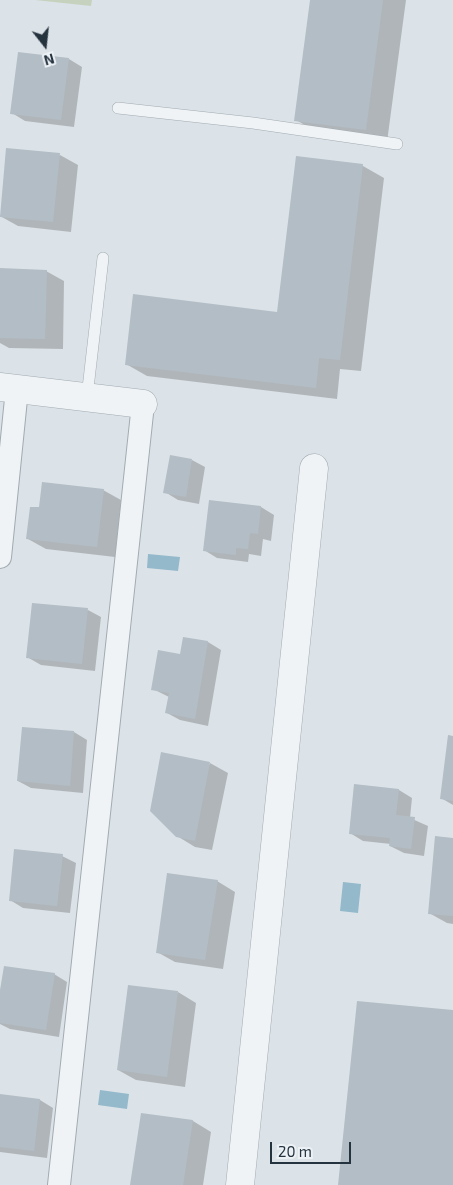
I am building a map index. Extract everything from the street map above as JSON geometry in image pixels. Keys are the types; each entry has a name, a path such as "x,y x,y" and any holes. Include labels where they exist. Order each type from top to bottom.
{"street":[{"path":"0,557 8,388 143,404 59,1185"},
{"path":"240,1185 314,468"}],"lane":[{"path":"118,108 253,123 397,144"},
{"path":"87,398 103,258"}],"green space":[{"path":"35,0 92,0 91,6"}],"water":[{"path":"148,554 180,557 178,571 147,568"},
{"path":"343,882 361,884 358,913 340,911"},
{"path":"100,1090 129,1094 127,1109 98,1105"}],"building":[{"path":"310,0 383,0 366,130 294,121"},
{"path":"18,52 69,58 61,120 10,114"},
{"path":"6,148 60,153 53,222 0,217"},
{"path":"296,156 363,164 340,360 319,358 316,388 125,365 133,294 277,312"},
{"path":"0,268 47,270 45,339 0,338"},
{"path":"170,455 192,459 186,497 163,493"},
{"path":"42,482 104,489 97,547 26,539 30,507 39,507"},
{"path":"209,500 261,506 258,534 250,533 248,549 236,548 236,555 203,551"},
{"path":"32,603 88,608 82,664 26,658"},
{"path":"183,637 208,641 195,719 165,713 169,693 151,690 158,650 180,654"},
{"path":"22,727 74,731 70,786 17,781"},
{"path":"448,735 453,736 453,801 440,799"},
{"path":"161,752 210,762 195,841 176,837 150,811"},
{"path":"354,784 399,789 396,815 415,817 411,849 389,846 390,838 349,834"},
{"path":"435,836 453,838 453,916 428,914"},
{"path":"14,849 63,854 57,906 9,901"},
{"path":"167,873 218,880 205,960 156,953"},
{"path":"4,966 55,973 46,1030 0,1023 0,990"},
{"path":"128,985 178,991 167,1077 117,1070"},
{"path":"357,1001 453,1010 453,1185 338,1185"},
{"path":"0,1094 40,1099 34,1151 0,1147"},
{"path":"141,1113 193,1120 183,1185 130,1185"}]}
